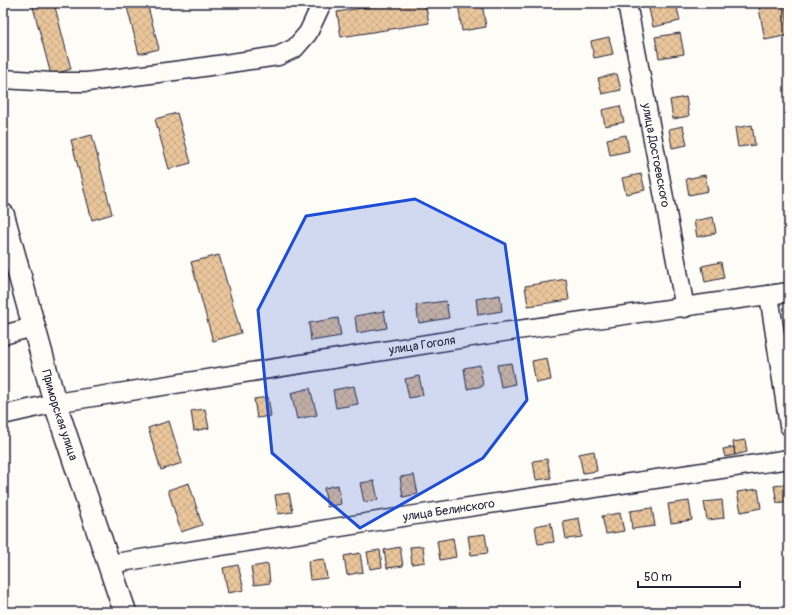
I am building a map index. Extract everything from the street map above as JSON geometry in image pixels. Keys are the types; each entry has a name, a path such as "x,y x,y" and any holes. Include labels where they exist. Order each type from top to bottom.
{"main road":[{"name":"Приморская улица","path":"3,215 33,327 56,403 125,612"}],"lane":[{"path":"3,78 52,82 87,82 278,56 295,48 308,33 322,3"},
{"name":"улица Достоевского","path":"627,3 685,308"},
{"name":"улица Гоголя","path":"3,415 56,403 503,332 685,308 789,292"},
{"path":"769,295 789,426"},
{"path":"3,335 33,327"},
{"name":"улица Белинского","path":"109,564 409,516 789,459"}],"highlighted area":[{"path":"415,199 505,244 527,400 483,458 360,528 272,453 258,310 306,216"}],"building":[{"path":"32,3 54,3 71,69 51,75"},
{"path":"126,3 147,3 159,49 139,54"},
{"path":"392,3 425,3 429,23 341,37 337,12"},
{"path":"458,3 482,3 486,27 462,31"},
{"path":"676,3 680,21 653,27 648,4"},
{"path":"758,3 785,3 789,35 765,40"},
{"path":"680,33 684,54 659,58 655,37"},
{"path":"609,37 613,54 594,58 591,41"},
{"path":"617,74 621,90 602,94 598,78"},
{"path":"686,97 689,116 673,119 670,100"},
{"path":"620,106 624,122 605,126 602,110"},
{"path":"177,113 191,163 169,169 155,119"},
{"path":"752,125 755,145 738,147 735,128"},
{"path":"683,126 687,145 672,148 669,129"},
{"path":"92,135 112,214 92,220 71,140"},
{"path":"626,135 629,151 610,155 607,139"},
{"path":"641,174 645,190 626,194 622,178"},
{"path":"705,175 708,191 689,195 686,179"},
{"path":"713,217 716,233 697,237 694,221"},
{"path":"219,255 241,333 213,341 191,262"},
{"path":"721,262 724,278 705,282 702,266"},
{"path":"566,279 569,300 528,306 525,286"},
{"path":"500,295 502,311 478,315 476,299"},
{"path":"446,301 449,318 419,323 416,305"},
{"path":"384,311 387,328 357,333 355,316"},
{"path":"338,318 341,336 311,341 309,323"},
{"path":"547,358 551,380 536,383 532,361"},
{"path":"511,363 515,384 501,387 497,365"},
{"path":"480,365 483,386 467,389 464,368"},
{"path":"419,376 423,395 409,398 405,379"},
{"path":"354,386 358,404 336,408 333,390"},
{"path":"310,388 317,415 297,419 291,393"},
{"path":"268,397 271,416 257,418 254,399"},
{"path":"205,409 209,428 194,431 191,411"},
{"path":"169,421 182,463 161,470 148,428"},
{"path":"745,440 747,452 735,455 733,442"},
{"path":"734,447 735,455 725,457 723,449"},
{"path":"594,451 597,471 583,473 579,454"},
{"path":"547,459 551,478 536,480 533,461"},
{"path":"414,475 418,494 403,497 400,477"},
{"path":"374,481 378,500 364,502 360,483"},
{"path":"189,483 202,525 181,532 168,490"},
{"path":"789,484 789,501 777,503 774,486"},
{"path":"338,485 341,504 327,507 324,488"},
{"path":"758,489 761,508 741,512 737,492"},
{"path":"289,493 293,512 278,514 275,495"},
{"path":"722,500 724,518 707,520 704,502"},
{"path":"689,501 692,520 671,523 668,504"},
{"path":"652,508 655,526 632,529 630,511"},
{"path":"620,513 624,531 606,534 602,516"},
{"path":"579,518 582,537 566,539 563,521"},
{"path":"551,523 554,542 538,544 535,526"},
{"path":"485,534 488,553 471,555 468,536"},
{"path":"453,538 456,557 440,560 437,541"},
{"path":"423,546 425,562 412,564 410,547"},
{"path":"400,547 403,566 387,568 384,550"},
{"path":"380,550 382,567 370,569 367,552"},
{"path":"360,553 363,572 347,575 344,556"},
{"path":"324,559 327,578 310,580 308,561"},
{"path":"268,564 270,583 254,585 251,567"},
{"path":"238,565 244,590 228,593 223,568"}]}
